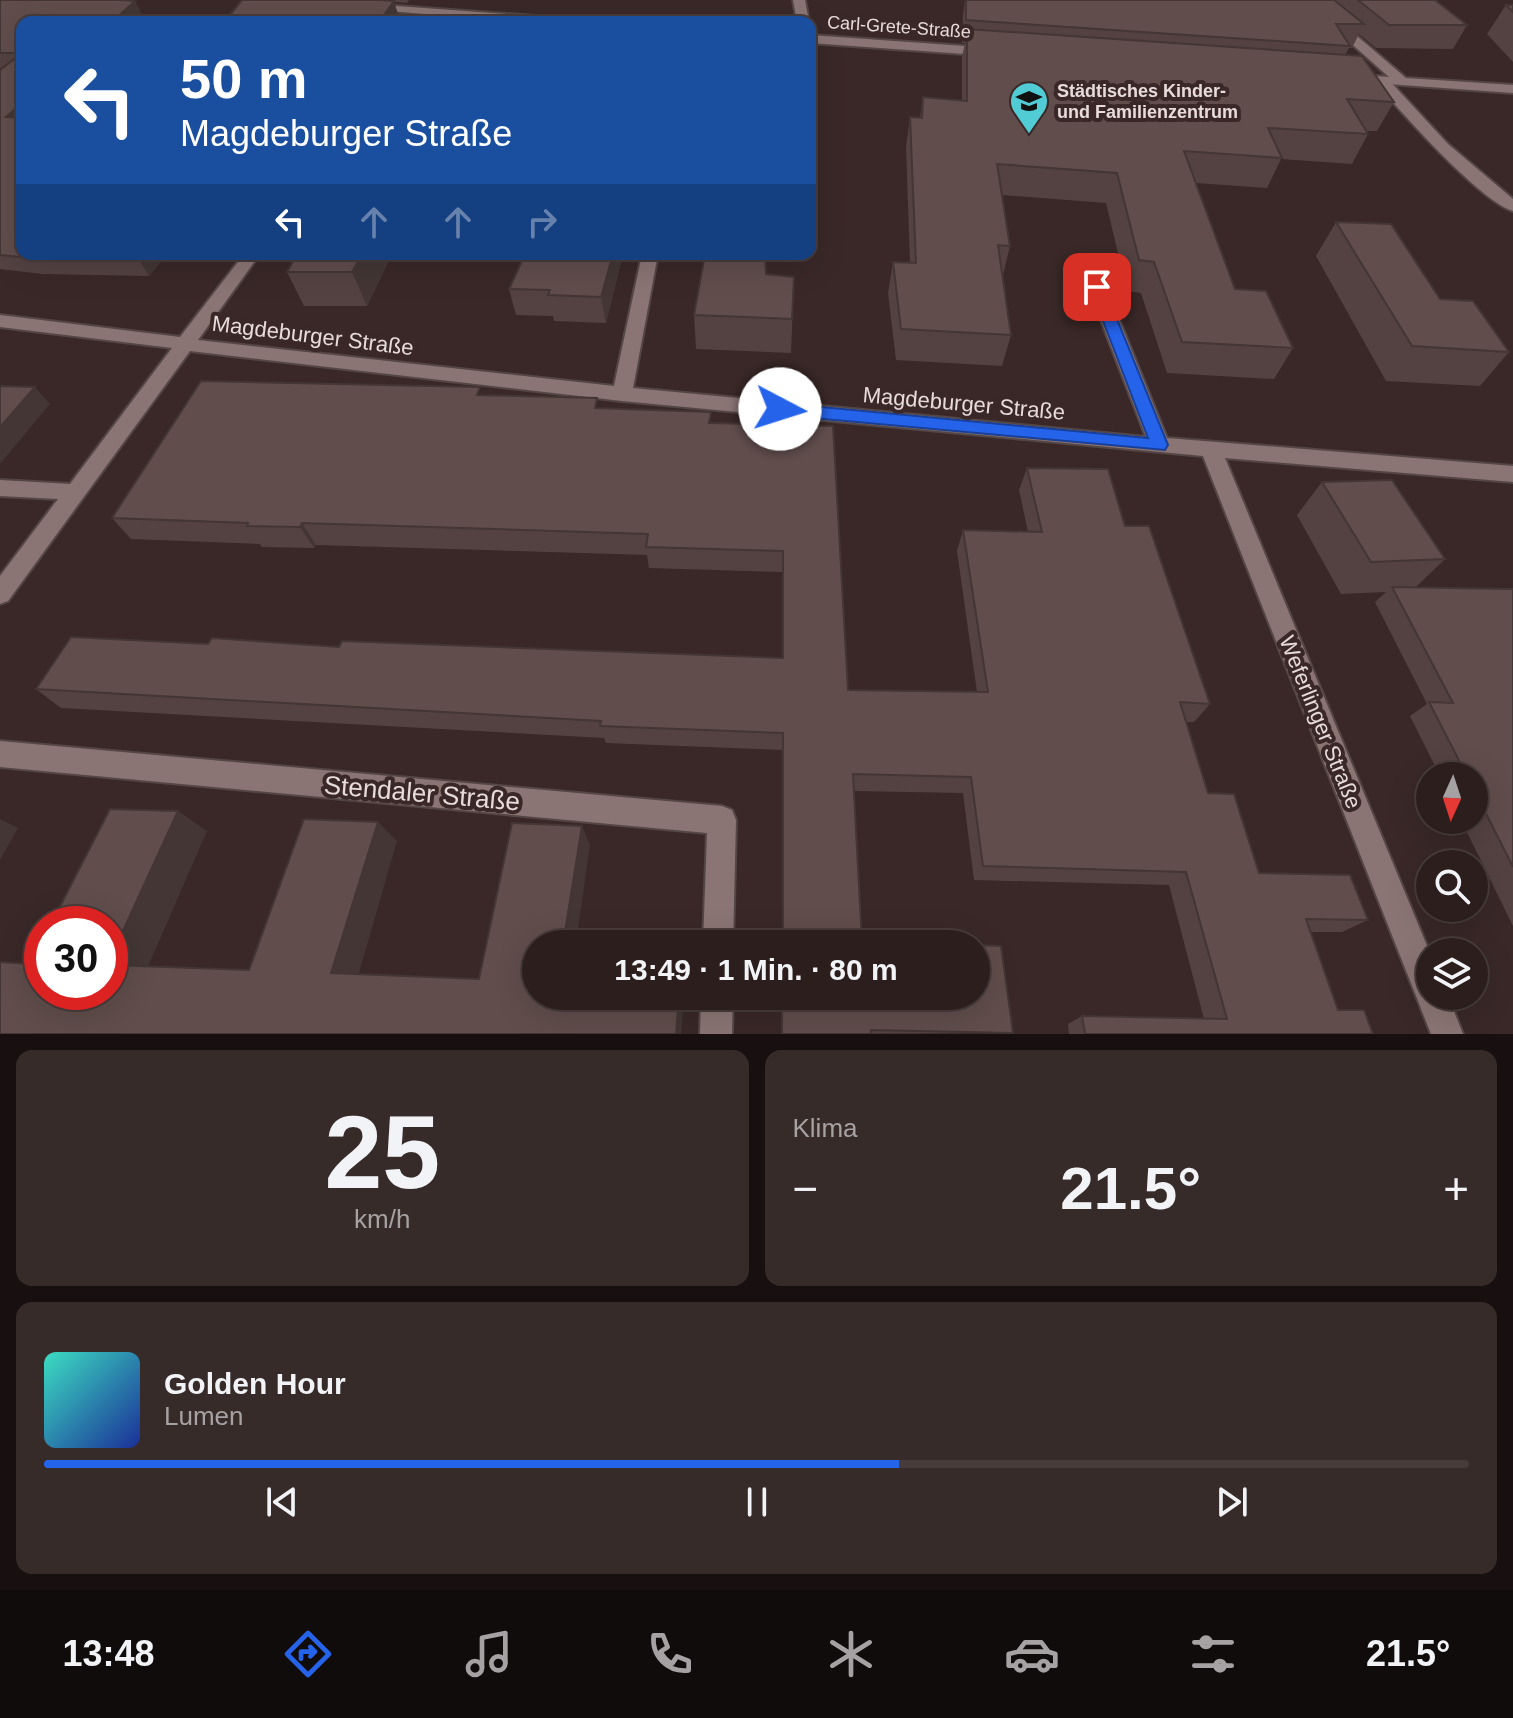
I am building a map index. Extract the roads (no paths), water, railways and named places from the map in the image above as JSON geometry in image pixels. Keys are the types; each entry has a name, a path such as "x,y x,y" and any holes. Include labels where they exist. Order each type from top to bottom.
{"street":[{"path":"1308,0 1402,81"},
{"path":"353,6 416,16"},
{"name":"Carl-Grete-Straße","path":"816,39 1000,53"},
{"path":"1334,77 1513,89"},
{"path":"1381,80 1419,124 1472,175 1513,206"},
{"path":"0,594 248,260"},
{"path":"622,394 649,260"},
{"path":"1097,287 1159,445"},
{"name":"Magdeburger Straße","path":"0,321 622,394 1212,452 1513,474"},
{"name":"Weferlinger Straße","path":"1212,452 1416,957"},
{"path":"0,488 75,492"},
{"name":"Stendaler Straße","path":"0,754 722,820 718,930"},
{"path":"716,1034 717,1010"},
{"name":"Weferlinger Straße","path":"1437,1010 1447,1034"}],"place":[{"name":"Städtisches Kinder- und Familienzentrum","path":"1029,135"}]}
